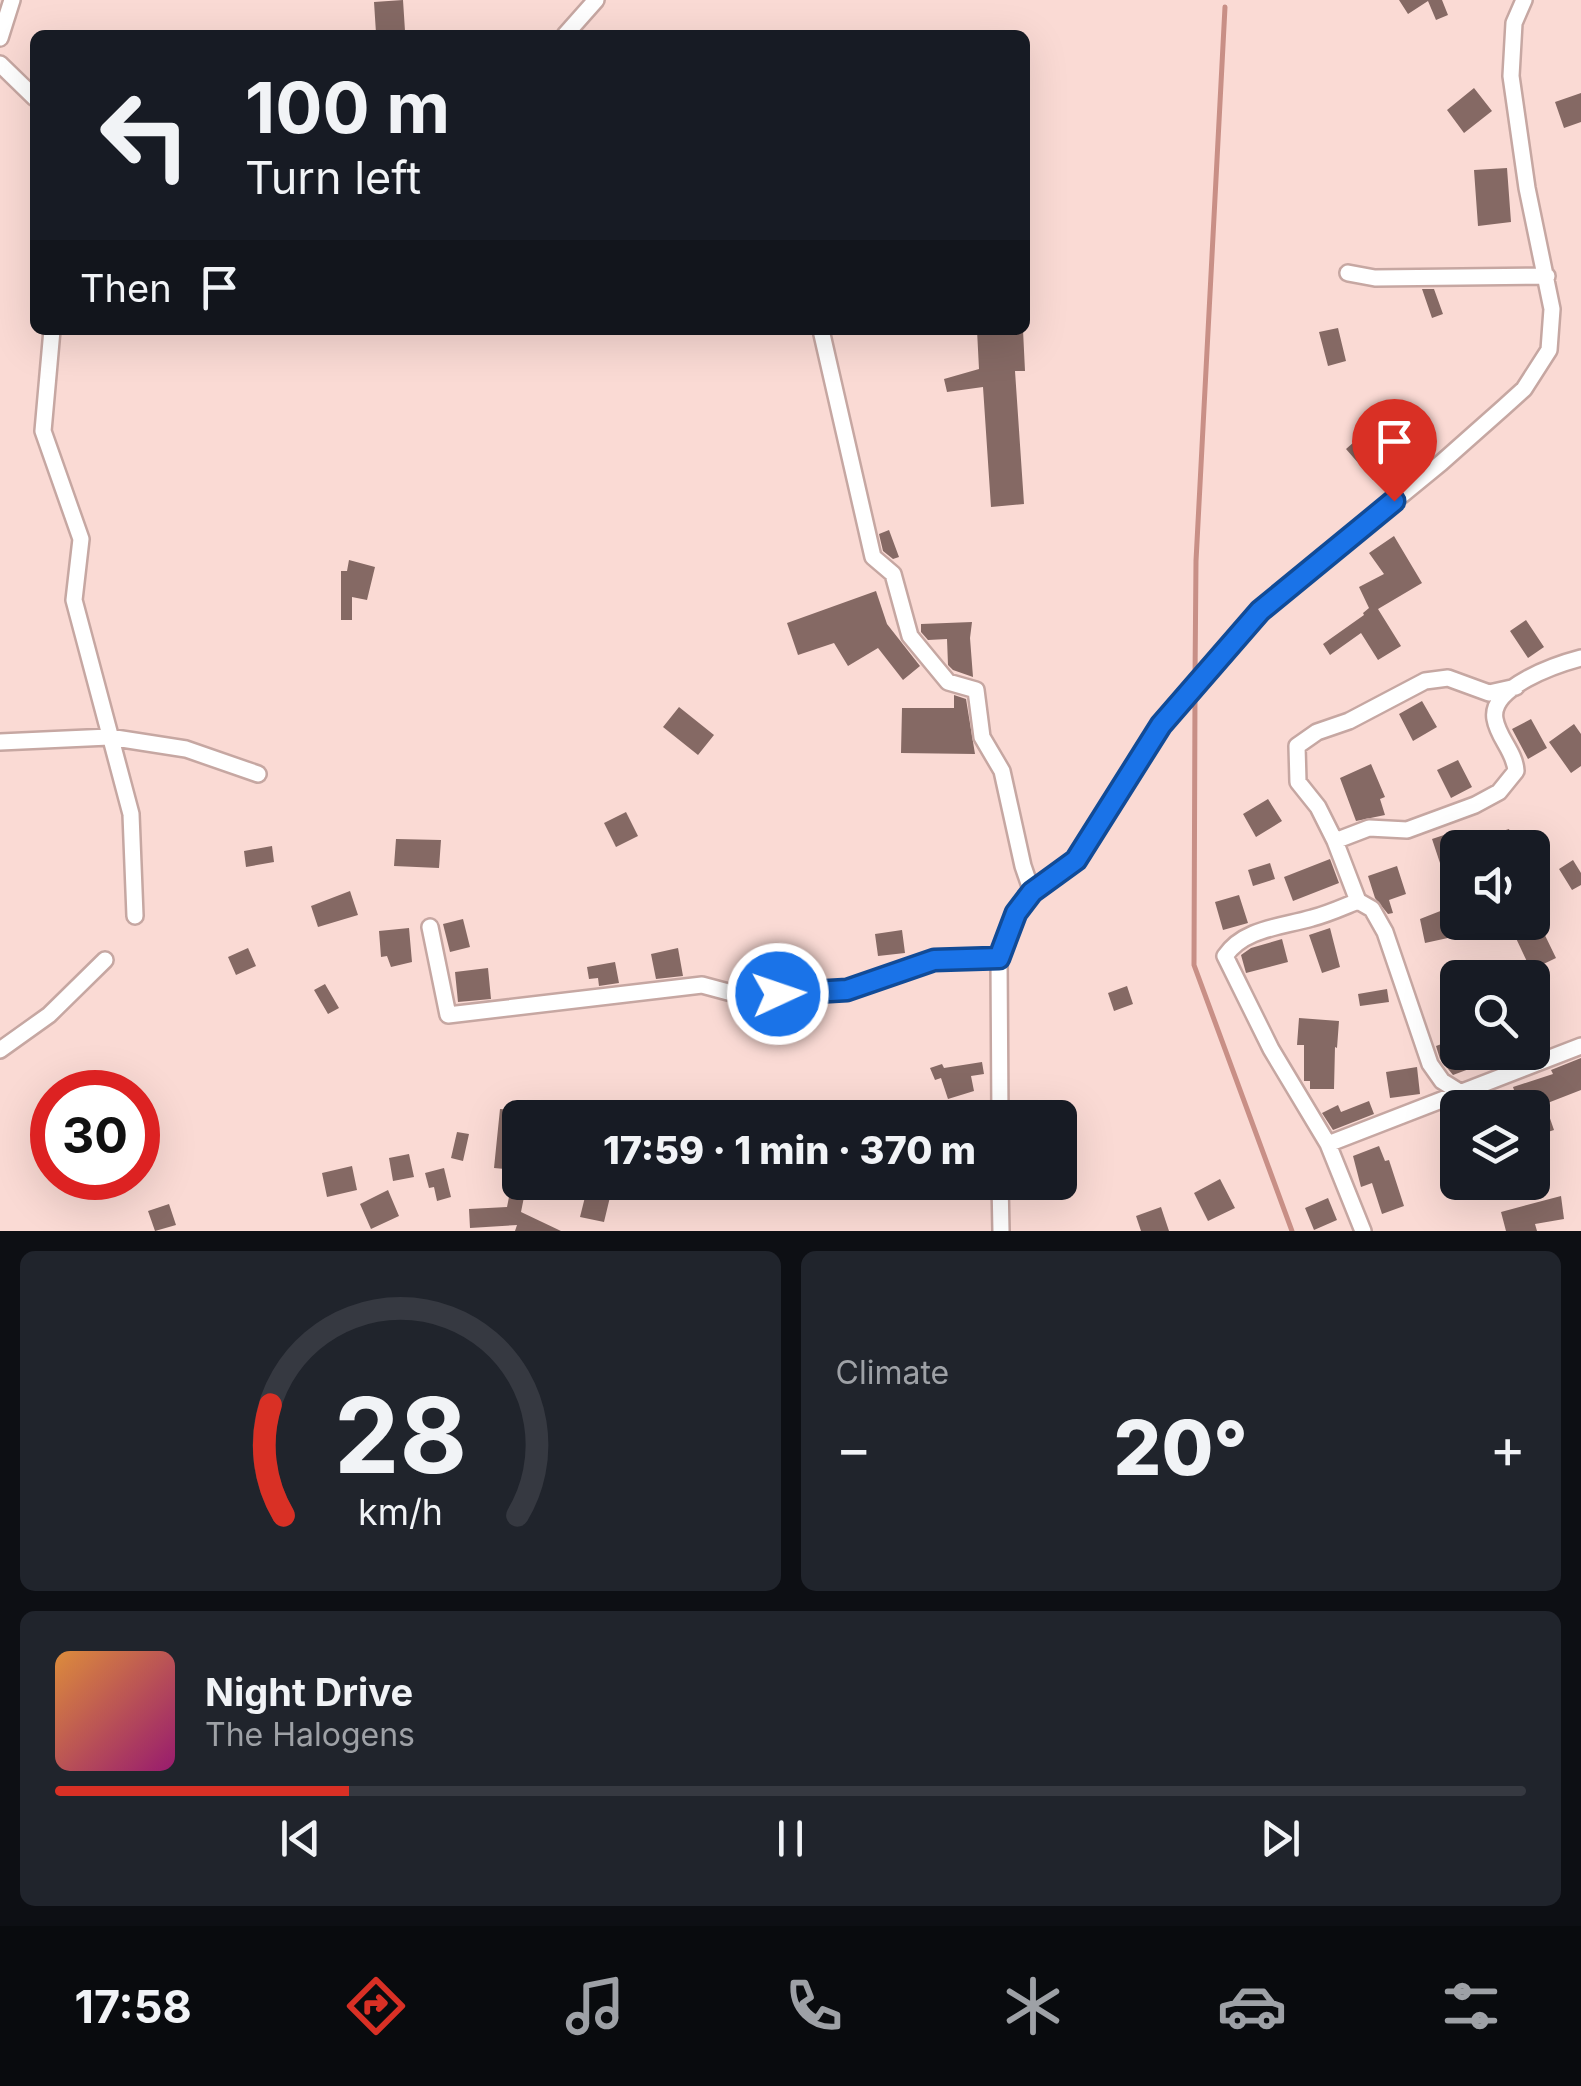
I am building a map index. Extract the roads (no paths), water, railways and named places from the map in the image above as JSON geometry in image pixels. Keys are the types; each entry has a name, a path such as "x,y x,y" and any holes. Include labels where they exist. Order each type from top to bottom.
{"street":[{"path":"0,38 12,0"},
{"path":"569,30 596,0"},
{"path":"1000,1100 999,958 1016,913 1032,892 1076,860 1161,725 1260,611 1441,464 1524,389 1549,350 1552,310 1527,188 1510,76 1514,23 1524,0"},
{"path":"0,64 30,93"},
{"path":"1348,273 1375,278 1547,276"},
{"path":"52,335 43,431 80,539 74,600 131,814 135,916"},
{"path":"822,335 874,557 893,574 910,636 948,682 976,690 982,736 1002,771 1032,892"},
{"path":"1336,841 1369,828 1407,830 1474,806 1499,792 1516,771 1494,716 1504,696 1538,670 1581,658"},
{"path":"1455,1090 1430,1064 1385,932 1372,910 1358,901 1336,841 1318,807 1298,782 1297,746 1317,732 1349,721 1425,681 1448,678 1489,693 1516,687"},
{"path":"0,742 110,737 186,749 258,774"},
{"path":"1358,901 1314,918 1249,935 1225,956 1270,1049 1328,1144 1363,1231"},
{"path":"430,927 448,1016 702,986 743,996 847,990 934,960 999,958"},
{"path":"0,1050 49,1014 106,960"},
{"path":"1463,1090 1581,1046"},
{"path":"1328,1144 1440,1103"},
{"path":"1000,1200 1000,1231"}],"waterway":[{"path":"1195,678 1196,561 1225,7"},
{"path":"1195,694 1194,965 1292,1231"}]}
